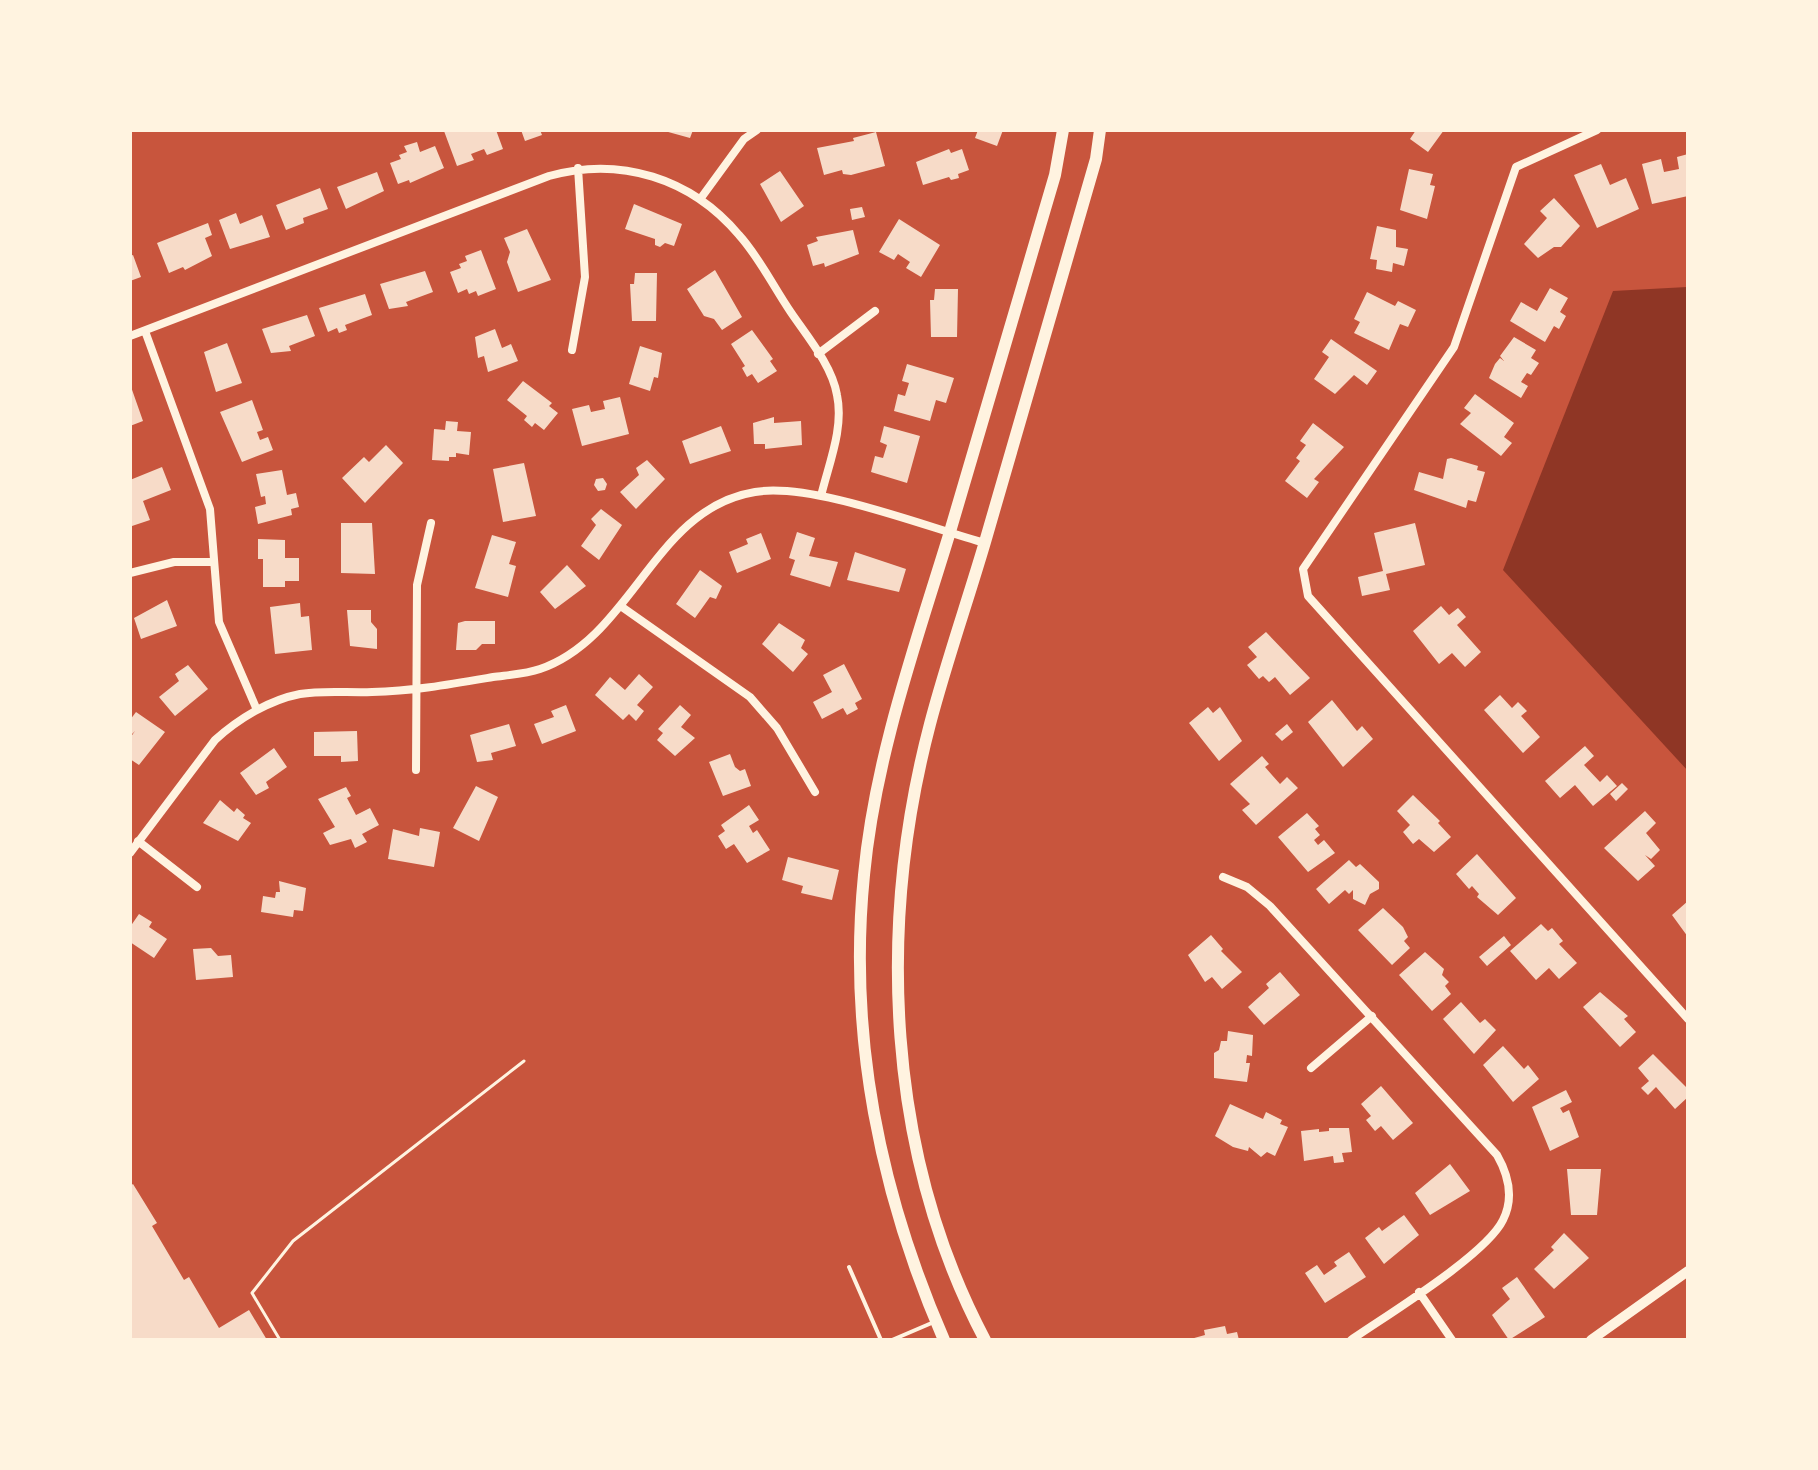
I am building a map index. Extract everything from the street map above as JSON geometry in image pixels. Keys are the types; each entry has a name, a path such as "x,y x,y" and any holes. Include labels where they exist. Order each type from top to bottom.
{"main road":[{"path":"944,1340 897,1220 876,1130 860,992 864,874 885,750 1055,175 1063,130"},
{"path":"985,1340 956,1275 935,1215 911,1115 897,985 904,855 929,726 1096,159 1100,130"}],"street":[{"path":"701,198 744,139 757,130"},
{"path":"1597,130 1516,167 1454,347 1303,569 1308,596 1688,1019"},
{"path":"130,336 578,168 611,167 651,174 701,198 740,235 818,354 837,391 840,418 821,496"},
{"path":"572,350 585,277 578,168"},
{"path":"818,354 875,311"},
{"path":"145,331 210,509 219,622 257,710"},
{"path":"130,853 215,740 231,724 298,694 415,690 540,669 578,648 622,607 664,549 708,508 756,491 821,496 985,543"},
{"path":"416,770 417,585 431,523"},
{"path":"130,573 174,562 214,562"},
{"path":"622,607 750,697 777,728 815,792"},
{"path":"138,841 197,887"},
{"path":"1223,877 1247,887 1270,906 1497,1155 1509,1184 1509,1203 1499,1229 1351,1340"},
{"path":"1311,1068 1372,1016"},
{"path":"1591,1340 1688,1271"},
{"path":"1419,1292 1452,1340"}],"lane":[{"path":"849,1267 881,1340"},
{"path":"892,1340 936,1321"}],"path":[{"path":"280,1340 252,1293 293,1241 524,1061"}],"shaded area":[{"path":"1687,287 1688,771 1503,570 1613,291"}],"building":[{"path":"496,130 503,149 487,155 484,149 471,154 474,160 457,166 444,131"},
{"path":"521,130 540,130 542,135 525,141"},
{"path":"661,130 693,130 690,138"},
{"path":"978,130 1003,130 997,146 975,138"},
{"path":"1416,130 1444,130 1428,152 1410,139"},
{"path":"876,132 885,166 851,175 843,174 842,170 824,175 817,148 854,141 853,138"},
{"path":"417,142 420,152 435,146 444,168 410,183 409,180 398,184 390,163 401,159 399,155 407,152 404,146"},
{"path":"949,149 951,153 962,149 969,170 958,174 959,178 951,180 949,177 923,185 916,162"},
{"path":"1688,154 1688,196 1652,204 1642,164 1661,159 1664,172 1679,169 1677,157"},
{"path":"1601,164 1610,185 1626,178 1639,209 1597,228 1574,175"},
{"path":"1409,169 1433,174 1430,185 1435,186 1427,219 1400,210"},
{"path":"780,171 804,206 781,222 760,184"},
{"path":"377,172 384,191 346,209 337,187"},
{"path":"320,188 328,209 303,218 304,223 286,230 276,205"},
{"path":"1554,198 1580,226 1561,247 1554,247 1538,258 1524,244 1547,218 1540,211"},
{"path":"634,204 682,224 674,246 665,243 660,247 655,245 655,239 625,229"},
{"path":"862,207 865,217 852,220 850,209"},
{"path":"236,213 240,224 262,215 270,237 230,249 219,220"},
{"path":"899,219 940,245 921,277 906,268 910,262 898,254 894,260 879,252"},
{"path":"208,223 212,235 205,238 212,256 185,270 183,267 169,273 157,243"},
{"path":"1377,226 1396,230 1396,247 1408,249 1404,266 1393,263 1392,272 1376,269 1377,260 1370,259"},
{"path":"527,229 551,280 518,292 507,262 510,252 504,238"},
{"path":"853,230 859,254 825,267 824,263 813,266 807,245 818,241 816,237"},
{"path":"481,250 496,289 478,296 476,291 469,294 467,289 458,293 450,272 461,268 459,264 467,261 465,256"},
{"path":"133,255 141,277 130,281 130,256"},
{"path":"715,270 742,317 722,330 714,319 704,316 687,289"},
{"path":"425,271 433,292 406,302 408,306 389,309 380,284"},
{"path":"635,273 657,273 656,321 632,321 630,284 634,284"},
{"path":"1550,288 1568,298 1560,312 1566,316 1559,329 1554,326 1545,342 1510,321 1521,302 1537,311"},
{"path":"935,289 958,289 957,337 931,337 930,300 934,300"},
{"path":"1367,292 1395,306 1398,301 1416,310 1408,327 1400,324 1389,350 1354,333 1360,322 1354,319"},
{"path":"365,294 372,315 345,325 347,330 339,333 337,328 328,332 319,308"},
{"path":"307,315 315,336 289,346 291,351 271,353 262,329"},
{"path":"495,329 502,348 511,344 518,361 488,372 484,356 478,358 475,337"},
{"path":"752,330 773,359 770,361 777,371 758,383 752,374 747,377 742,368 745,366 731,344"},
{"path":"1514,337 1536,350 1531,358 1539,363 1531,375 1527,373 1521,382 1528,386 1521,398 1489,378 1500,358 1504,361 1500,356"},
{"path":"1331,339 1377,371 1367,385 1354,375 1335,394 1314,379 1329,357 1322,352"},
{"path":"227,343 242,383 216,392 204,352"},
{"path":"640,346 662,353 658,378 654,377 650,391 629,384"},
{"path":"907,364 954,378 946,403 936,400 930,421 894,411 898,394 905,396 909,383 902,381"},
{"path":"523,381 552,403 549,406 558,413 544,430 535,423 532,427 524,420 527,416 507,400"},
{"path":"130,384 143,421 130,426"},
{"path":"1475,394 1514,423 1504,437 1512,443 1501,456 1460,424 1471,413 1464,408"},
{"path":"620,397 629,434 582,446 572,409 589,405 591,412 605,409 603,401"},
{"path":"252,400 263,430 257,432 260,440 268,437 273,450 242,462 220,412"},
{"path":"774,417 774,423 801,421 802,445 765,449 765,444 754,444 753,423"},
{"path":"446,421 458,422 457,431 471,432 469,455 456,453 456,457 449,457 449,461 432,460 434,429 445,430"},
{"path":"1313,423 1344,447 1314,479 1319,482 1307,498 1285,481 1300,461 1296,458 1306,445 1300,441"},
{"path":"721,426 731,451 690,464 682,441"},
{"path":"884,426 920,436 907,483 871,472 875,456 883,458 887,445 880,442"},
{"path":"386,445 403,463 365,503 342,478 364,457 369,462"},
{"path":"1447,459 1478,466 1477,470 1485,472 1476,502 1468,500 1466,508 1414,490 1419,472 1443,479"},
{"path":"647,460 665,479 636,509 620,492 639,475 636,468"},
{"path":"524,463 536,516 503,522 493,469"},
{"path":"162,467 171,490 143,501 150,520 132,526 130,480"},
{"path":"282,470 287,495 296,493 299,507 291,509 292,515 258,524 255,507 266,504 265,496 261,497 256,474"},
{"path":"603,478 607,484 605,490 598,491 594,485 596,479"},
{"path":"601,509 622,525 599,560 581,546 596,525 591,519"},
{"path":"341,523 372,523 375,574 341,573"},
{"path":"1415,523 1425,565 1386,574 1390,590 1362,596 1358,577 1383,571 1374,533"},
{"path":"797,532 815,538 809,556 838,562 830,587 790,575 795,560 789,558"},
{"path":"761,533 771,559 737,573 729,552 748,544 746,539"},
{"path":"492,535 516,542 509,564 516,566 508,597 475,588"},
{"path":"258,539 285,540 285,558 299,558 299,581 285,581 285,587 263,587 263,559 258,559"},
{"path":"855,552 906,569 899,592 847,580"},
{"path":"567,565 586,586 555,609 540,592"},
{"path":"700,570 722,586 716,599 710,597 695,618 676,604"},
{"path":"167,600 177,626 141,639 134,618"},
{"path":"300,603 301,617 309,616 312,650 275,654 270,607"},
{"path":"1441,606 1449,615 1458,608 1466,617 1457,625 1481,652 1465,667 1452,653 1439,664 1413,631"},
{"path":"347,610 371,610 371,622 377,629 377,649 350,646"},
{"path":"495,621 495,644 482,644 476,650 456,650 458,623"},
{"path":"779,623 805,640 801,648 808,654 793,672 762,644"},
{"path":"1266,632 1310,678 1290,695 1275,677 1269,682 1263,676 1259,679 1247,665 1257,657 1248,647"},
{"path":"844,664 862,699 855,703 858,709 847,715 843,708 822,719 813,702 832,692 823,675"},
{"path":"188,665 208,689 175,716 159,697 179,681 175,674"},
{"path":"639,674 653,687 637,705 644,711 636,721 629,714 623,720 595,695 610,677 625,690"},
{"path":"1500,695 1512,708 1518,702 1527,711 1521,716 1540,737 1523,753 1484,710"},
{"path":"1332,700 1357,731 1362,726 1373,739 1343,767 1308,722"},
{"path":"566,705 576,731 542,744 534,724 554,717 551,711"},
{"path":"680,705 691,715 681,727 695,738 675,756 657,740 663,733 658,729"},
{"path":"1208,707 1213,713 1220,707 1242,741 1219,761 1189,723"},
{"path":"136,712 165,732 139,765 130,759 130,738 135,731 130,736 130,720"},
{"path":"509,724 516,746 491,753 493,760 477,762 470,735"},
{"path":"1287,724 1293,732 1282,741 1275,734"},
{"path":"357,731 358,761 341,762 341,756 314,756 314,732"},
{"path":"1585,746 1594,756 1584,765 1600,782 1607,775 1617,786 1593,806 1575,785 1560,798 1545,781"},
{"path":"274,748 287,767 266,782 269,788 256,795 240,773"},
{"path":"730,754 735,767 740,771 745,769 751,786 723,796 709,762"},
{"path":"1262,756 1269,764 1265,767 1280,784 1287,777 1298,788 1256,825 1242,810 1250,804 1230,784"},
{"path":"1622,783 1628,789 1616,801 1610,794"},
{"path":"476,786 498,797 479,841 453,828"},
{"path":"346,787 351,796 347,798 356,815 370,808 379,825 362,834 367,842 355,848 351,839 330,845 323,833 335,827 318,799"},
{"path":"1413,795 1440,821 1438,823 1451,837 1434,852 1419,839 1413,844 1403,832 1410,825 1397,811"},
{"path":"220,800 234,812 237,808 245,815 243,818 251,823 238,841 203,823"},
{"path":"749,805 759,820 749,826 753,833 757,830 770,850 747,863 734,844 726,849 718,836 725,831 721,825"},
{"path":"1645,811 1656,823 1646,833 1660,850 1651,859 1645,855 1655,866 1638,881 1604,848"},
{"path":"1307,813 1319,826 1315,829 1320,835 1314,840 1318,845 1324,840 1335,853 1308,872 1278,837"},
{"path":"420,828 440,832 434,867 388,859 393,829 419,836"},
{"path":"1477,854 1516,898 1498,915 1477,897 1479,894 1472,886 1469,889 1456,874"},
{"path":"788,857 839,870 832,900 801,893 803,886 782,880"},
{"path":"1349,860 1356,867 1360,864 1379,882 1379,889 1370,894 1365,905 1353,899 1353,890 1349,894 1345,890 1329,904 1316,889"},
{"path":"279,881 306,888 303,911 294,910 293,917 261,912 263,896 275,898 276,892 280,892"},
{"path":"1688,901 1688,937 1672,915"},
{"path":"1383,908 1403,927 1408,937 1404,941 1410,948 1392,965 1358,930"},
{"path":"139,914 152,922 149,927 167,939 154,958 130,942 130,927"},
{"path":"1541,924 1548,931 1552,928 1563,941 1559,944 1577,963 1559,979 1549,968 1536,980 1510,951"},
{"path":"1211,935 1223,949 1221,951 1242,972 1222,989 1212,977 1205,982 1188,955"},
{"path":"1504,936 1511,945 1487,966 1479,957"},
{"path":"211,948 218,956 231,955 233,977 196,980 193,949"},
{"path":"1425,952 1444,969 1442,975 1449,982 1445,986 1451,994 1432,1011 1399,975"},
{"path":"1280,972 1300,995 1264,1025 1248,1007 1269,988 1266,984"},
{"path":"1600,992 1628,1016 1624,1019 1636,1032 1620,1047 1583,1007"},
{"path":"1461,1002 1480,1023 1485,1019 1496,1030 1474,1054 1443,1019"},
{"path":"1228,1031 1253,1035 1252,1056 1247,1055 1246,1063 1250,1063 1247,1082 1214,1078 1214,1053 1219,1050 1221,1041 1227,1041"},
{"path":"1503,1046 1524,1069 1528,1065 1539,1079 1513,1102 1483,1065"},
{"path":"1653,1054 1688,1089 1688,1097 1675,1109 1656,1087 1648,1095 1641,1088 1649,1081 1638,1068"},
{"path":"1381,1086 1413,1123 1393,1140 1381,1126 1375,1131 1366,1120 1371,1116 1361,1104"},
{"path":"1566,1090 1572,1102 1560,1108 1563,1113 1569,1110 1579,1137 1550,1151 1532,1107"},
{"path":"1230,1104 1263,1119 1266,1112 1282,1120 1280,1124 1288,1127 1275,1156 1267,1152 1261,1157 1249,1147 1248,1151 1233,1147 1215,1136"},
{"path":"1329,1128 1349,1128 1352,1152 1342,1153 1344,1162 1334,1163 1333,1156 1304,1161 1301,1131 1329,1131"},
{"path":"1450,1164 1470,1191 1430,1215 1415,1193"},
{"path":"1567,1169 1601,1169 1597,1215 1571,1215"},
{"path":"133,1184 157,1223 152,1226 184,1280 189,1277 219,1328 249,1310 267,1340 130,1340 130,1186"},
{"path":"1404,1215 1419,1235 1384,1264 1365,1238 1379,1227 1382,1231"},
{"path":"1564,1233 1589,1258 1554,1289 1534,1269 1554,1250 1551,1247"},
{"path":"1349,1252 1366,1277 1325,1303 1305,1273 1317,1265 1324,1275 1337,1266 1334,1262"},
{"path":"1517,1277 1545,1317 1509,1340 1492,1315 1510,1299 1502,1288"},
{"path":"1225,1326 1227,1334 1237,1332 1239,1340 1187,1340 1205,1335 1204,1330"}]}
